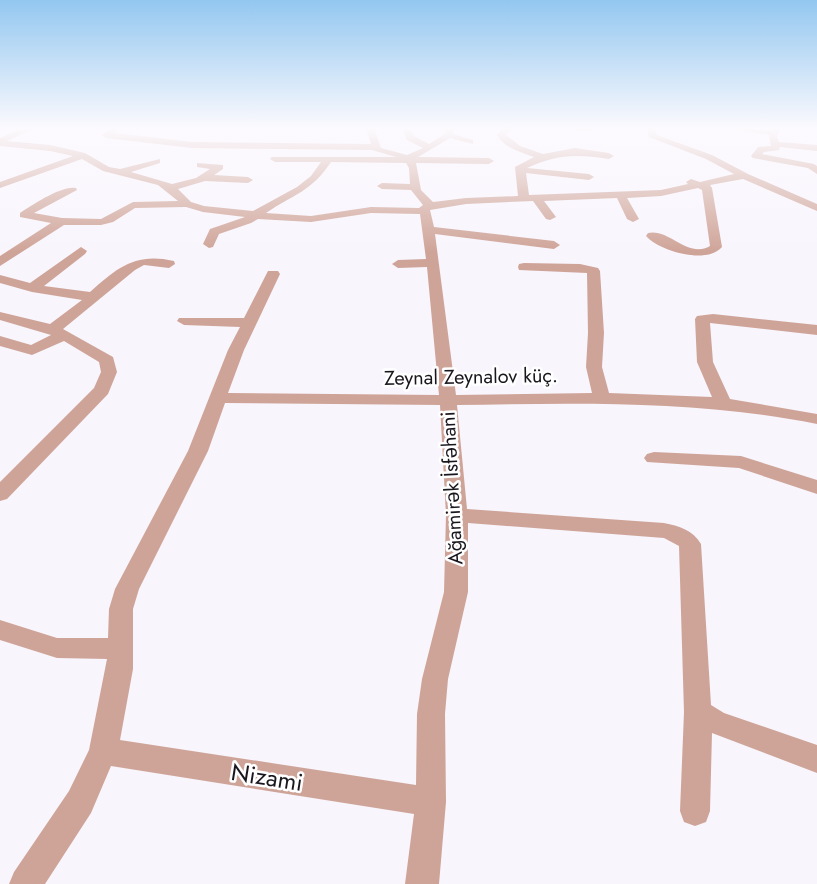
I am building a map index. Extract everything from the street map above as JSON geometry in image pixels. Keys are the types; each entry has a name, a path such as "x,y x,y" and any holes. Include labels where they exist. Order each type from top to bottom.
{"street":[{"path":"0,184 42,169"},
{"path":"107,169 152,180 171,188 187,204"},
{"path":"122,172 130,169"},
{"path":"205,178 217,169"},
{"path":"210,244 214,232 247,222 310,182 320,169"},
{"path":"413,169 414,187 427,215"},
{"path":"738,169 744,176 814,207"},
{"path":"550,217 530,198 521,170 589,177"},
{"path":"427,215 530,198 661,193 713,180 744,176"},
{"path":"171,188 205,178 248,180"},
{"path":"652,236 685,256 712,251 716,247 707,188 700,184 670,178"},
{"path":"612,181 633,219"},
{"path":"382,186 414,187"},
{"path":"72,190 48,200 24,215 62,221 101,222 109,220 133,205 187,204 254,216 298,219 371,210 427,215 554,245"},
{"path":"787,207 814,207"},
{"name":"Ağamirək İsfəhani","path":"422,884 431,802 432,714 435,679 456,592 457,516 448,400 427,215"},
{"path":"0,262 62,221"},
{"path":"32,288 81,250"},
{"path":"0,341 32,350 59,332 93,297 142,262 169,264"},
{"path":"398,264 432,263"},
{"path":"524,267 580,268 593,271 596,333 594,368 602,397"},
{"path":"26,884 80,802 103,751 120,669 121,609 127,589 198,451 236,350 273,274"},
{"path":"0,279 32,288 93,297"},
{"path":"0,316 28,321 59,332 87,346 107,360 109,372 102,390 0,494"},
{"path":"723,403 705,362 702,319 713,318 817,330"},
{"path":"184,321 249,323"},
{"name":"Zeynal Zeynalov küç.","path":"218,398 448,400 602,397 749,405 817,419"},
{"path":"654,458 710,459 741,462 817,487"},
{"path":"457,516 645,529 674,532 684,536 690,544 698,712 695,811"},
{"path":"0,630 57,648 121,648"},
{"path":"698,712 715,722 817,759"},
{"name":"Nizami","path":"103,751 431,802"}]}
